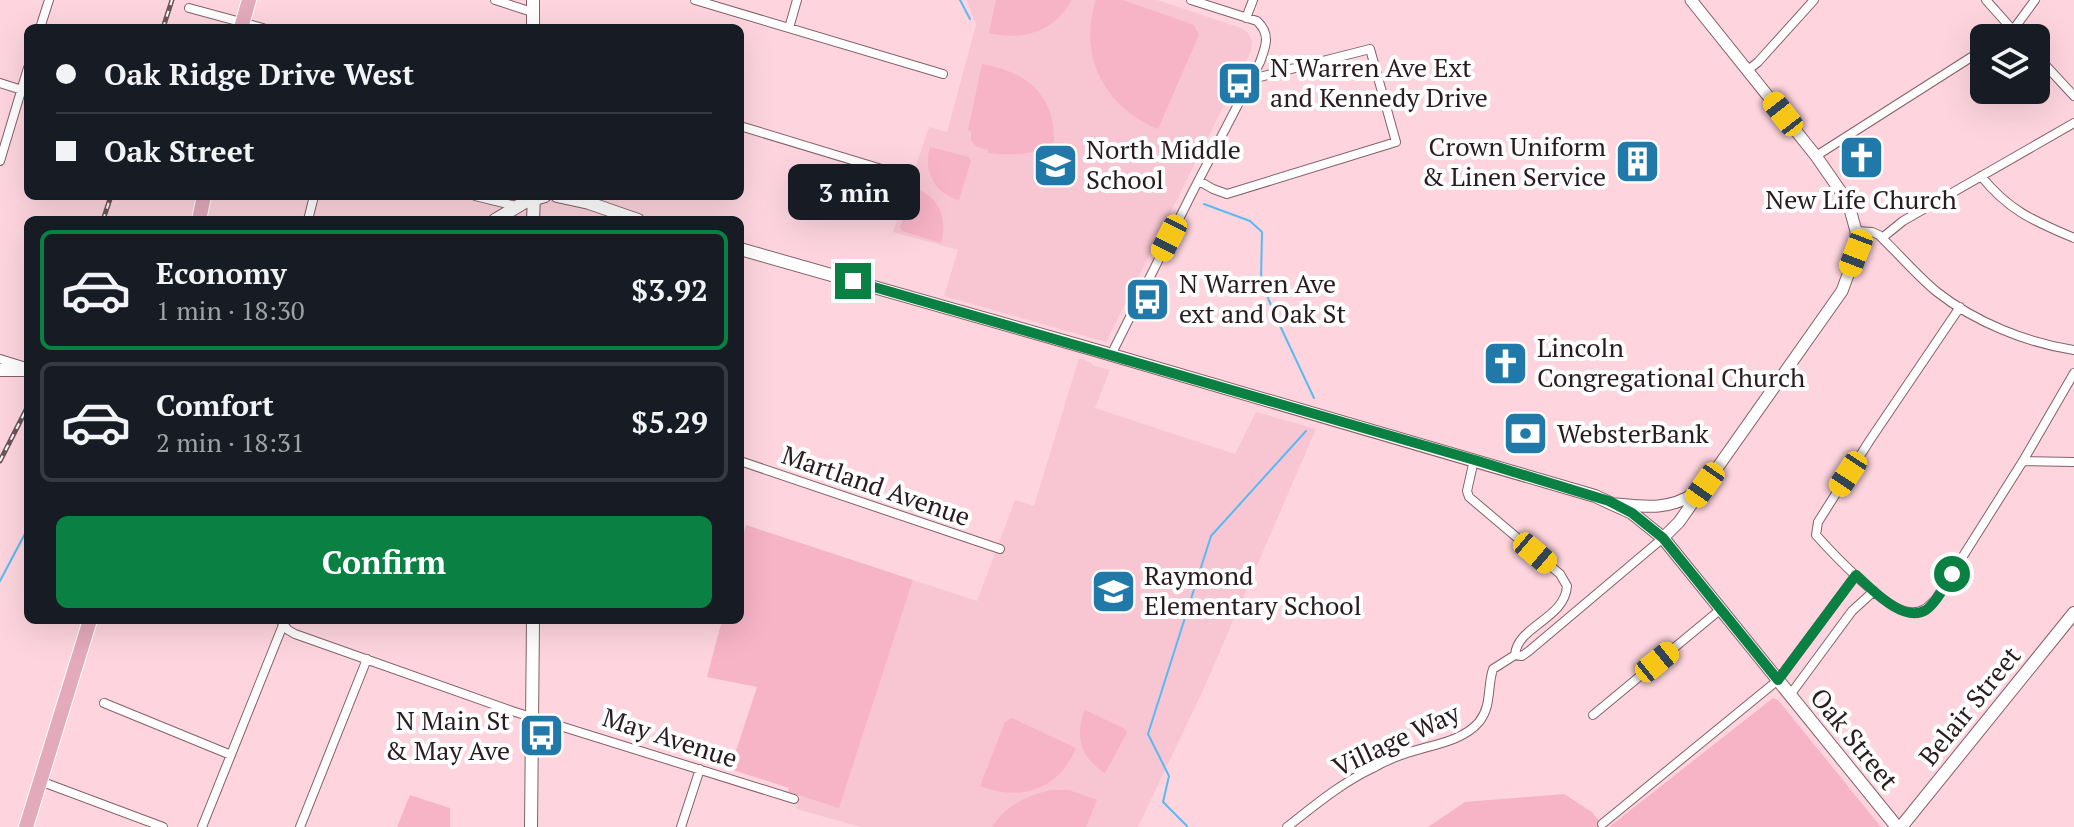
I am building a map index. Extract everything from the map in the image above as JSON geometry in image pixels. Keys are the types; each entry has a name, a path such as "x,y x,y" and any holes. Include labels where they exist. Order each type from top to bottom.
{"main road":[{"path":"242,24 249,0"},
{"path":"501,216 530,200"},
{"path":"575,200 626,216"},
{"name":"Oak Street","path":"744,250 1617,504 1663,538 1899,827"},
{"path":"0,370 24,369"},
{"name":"Belair Street","path":"1899,827 2073,615"},
{"path":"26,827 89,624"},
{"path":"531,827 533,624"}],"street":[{"path":"41,24 49,0"},
{"path":"495,0 532,6"},
{"path":"695,0 943,74"},
{"path":"789,28 797,0"},
{"path":"1111,355 1263,54 1267,36 1257,21 1191,0"},
{"path":"1246,18 1253,0"},
{"path":"1515,655 1522,656 1679,522 1842,291 1856,253 1856,231 1848,202 1816,156 1691,0"},
{"path":"1748,70 1814,0"},
{"path":"1986,0 2008,24"},
{"path":"2017,24 2035,0"},
{"path":"189,8 239,24"},
{"path":"1199,181 1227,194 1396,142 1370,49 1252,79"},
{"path":"1816,156 1970,58"},
{"path":"2050,70 2074,96"},
{"path":"0,83 22,90"},
{"path":"0,161 24,83"},
{"path":"1882,238 1903,221 2074,123"},
{"path":"744,127 908,177"},
{"path":"1981,176 2015,210 2074,238"},
{"path":"491,200 516,206"},
{"path":"1856,231 1872,232 1882,238 1916,274 1960,307 2010,333 2051,347 2074,350"},
{"path":"1960,307 1818,522 1816,535 1856,575 1898,610 1912,613 1925,611 1936,599 2074,373"},
{"path":"0,359 24,368"},
{"name":"Village Way","path":"1287,827 1345,783 1373,767 1470,731 1488,705 1493,669 1515,655 1515,647 1562,603 1567,586 1564,580 1469,497 1467,491 1474,460"},
{"path":"2023,461 2074,462"},
{"name":"Martland Avenue","path":"744,462 1000,549"},
{"path":"1617,504 1664,507 1685,500 1705,485"},
{"path":"1602,824 1778,680 1856,575"},
{"path":"1790,695 1852,611 1874,591"},
{"path":"1593,715 1721,609"},
{"path":"202,827 282,624"},
{"name":"May Avenue","path":"283,624 295,634 512,711 794,799"},
{"path":"300,827 367,659"},
{"path":"104,703 231,755"},
{"path":"681,827 700,769"},
{"path":"40,781 163,827"}],"shaded area":[{"name":"North Middle School","path":"967,0 1157,0 1241,28 1252,40 1251,51 1106,342 944,296 958,250 893,232 929,127 947,132 976,25"},
{"path":"996,0 1072,0 1047,27 1014,36 989,33"},
{"path":"1096,0 1123,0 1194,25 1199,35 1158,129 1123,108 1100,77 1090,40"},
{"path":"982,64 1012,72 1034,88 1049,110 1054,141 1040,150 1013,154 988,153 988,150 977,147 971,141 971,131 968,130"},
{"path":"930,147 969,157 971,161 959,200 943,192 932,180 928,164"},
{"path":"915,188 930,197 940,210 943,225 941,243 902,231 900,227"},
{"name":"Raymond Elementary School","path":"1079,358 1110,370 1095,408 1235,454 1256,412 1316,429 1204,688 1138,827 861,827 796,809 800,796 839,807 913,580 977,601 1015,500 1034,506"},
{"path":"746,525 913,580 839,808 730,769 757,687 707,677 721,624 744,624"},
{"path":"1773,698 1778,700 1881,827 1609,827"},
{"path":"1085,710 1125,729 1127,733 1105,773 1090,761 1082,746 1080,728"},
{"path":"1012,718 1076,748 1059,774 1037,789 1009,793 980,786 1005,722"},
{"path":"1051,790 1069,790 1097,800 1086,827 992,827 1017,802"},
{"path":"1564,794 1592,812 1604,827 1428,827 1465,802"},
{"path":"410,795 450,808 450,827 397,827"}],"waterway":[{"path":"960,0 970,19"},
{"path":"1204,204 1250,221 1262,232 1261,281 1314,398"},
{"path":"1187,826 1163,802 1169,776 1148,734 1211,536 1306,431"},
{"path":"0,581 24,536"}],"railway":[{"path":"164,24 172,0"},
{"path":"104,216 110,200"},
{"path":"0,461 24,414"}],"place":[{"name":"N Warren Ave Ext and Kennedy Drive","path":"1239,83"},
{"name":"New Life Church","path":"1861,157"},
{"name":"Crown Uniform & Linen Service","path":"1637,162"},
{"name":"North Middle School","path":"1055,165"},
{"name":"N Warren Ave ext and Oak St","path":"1148,299"},
{"name":"Lincoln Congregational Church","path":"1506,363"},
{"name":"WebsterBank","path":"1526,434"},
{"name":"Raymond Elementary School","path":"1113,591"},
{"name":"N Main St & May Ave","path":"541,736"}],"route":[{"path":"853,281 1609,501 1632,513 1663,538 1778,680 1856,575 1898,610 1912,613 1925,611 1952,574"}]}
